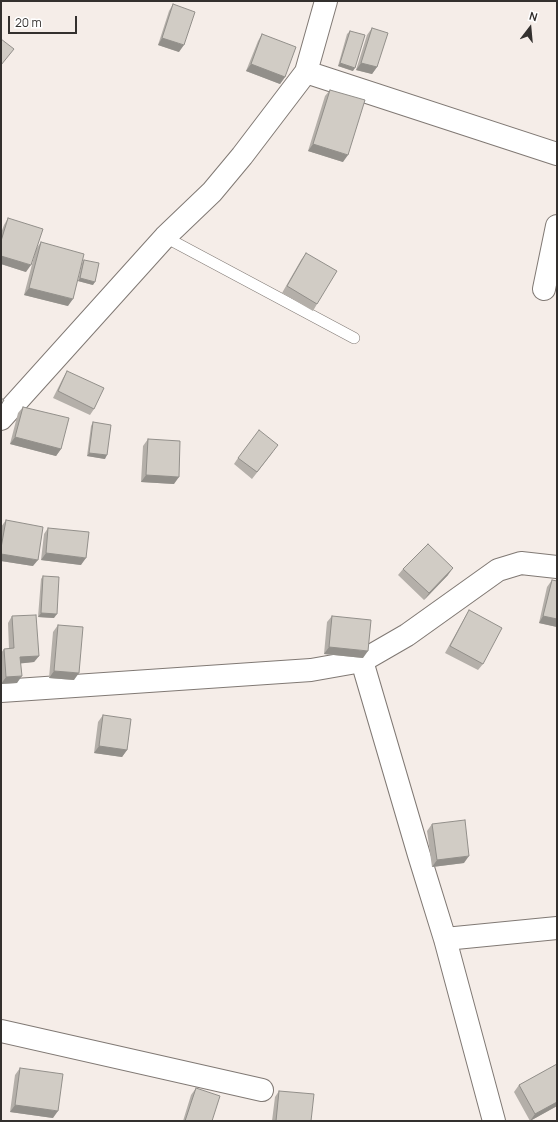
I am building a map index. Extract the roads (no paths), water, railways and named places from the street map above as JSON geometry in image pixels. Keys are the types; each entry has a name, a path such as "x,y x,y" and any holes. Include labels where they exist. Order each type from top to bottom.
{"street":[{"path":"1,419 165,237 212,192 242,156 306,72 326,1"},
{"path":"306,72 557,154"},
{"path":"544,289 557,226"},
{"path":"1,691 311,670 362,661 407,635 498,570 521,563 557,567"},
{"path":"362,661 419,855 446,939 494,1121"},
{"path":"446,939 557,928"},
{"path":"1,1031 262,1090"}],"lane":[{"path":"165,237 354,338"}]}
